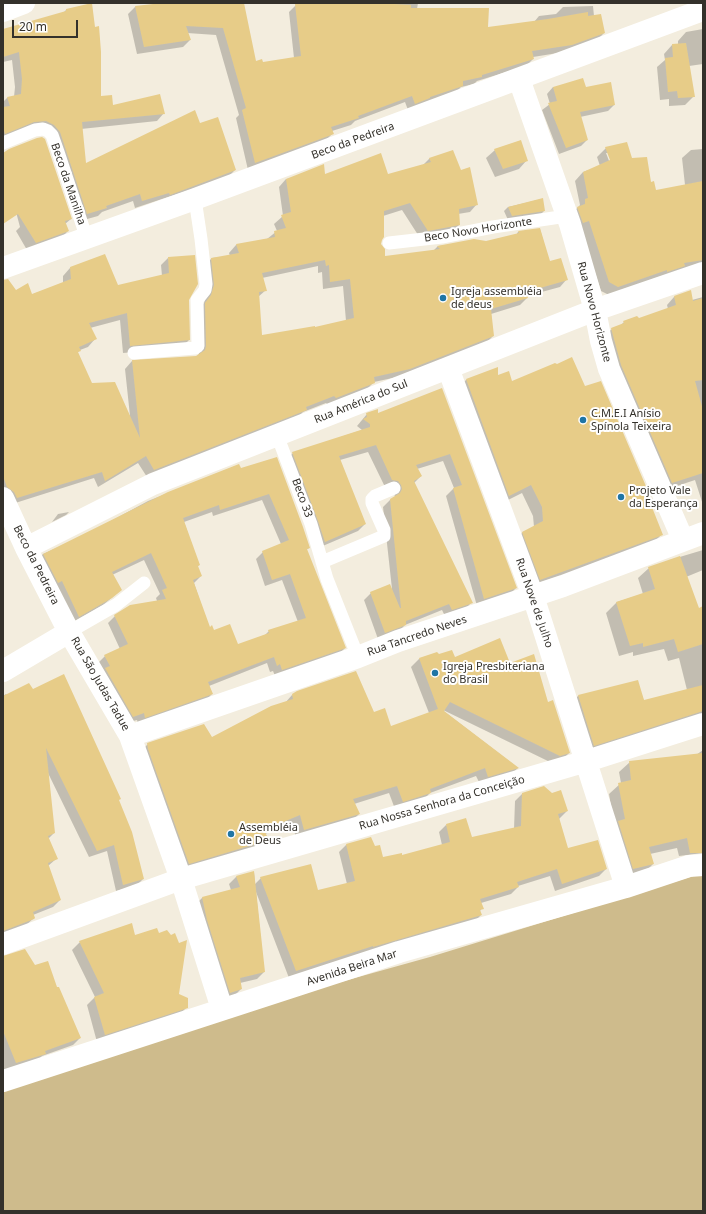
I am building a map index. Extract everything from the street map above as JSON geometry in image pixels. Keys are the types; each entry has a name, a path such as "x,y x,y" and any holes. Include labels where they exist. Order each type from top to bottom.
{"street":[{"path":"3,11 24,3"},
{"name":"Beco da Pedreira","path":"3,268 87,239 703,10"},
{"name":"Rua Novo Horizonte","path":"519,79 567,216 596,310 601,342 609,369 693,537"},
{"name":"Rua América do Sul","path":"26,548 153,484 596,310 703,273"},
{"name":"Rua Nove de Julho","path":"448,368 533,596 587,761 626,887"},
{"name":"Beco da Pedreira","path":"3,498 26,548 70,632"},
{"name":"Rua Tancredo Neves","path":"130,736 358,657 398,641 533,596 693,537"},
{"path":"3,670 70,632"},
{"name":"Rua São Judas Tadue","path":"70,632 130,736 181,879 222,1009"},
{"name":"Rua Nossa Senhora da Conceição","path":"3,944 181,879 587,761 703,724"},
{"name":"Avenida Beira Mar","path":"3,1082 399,952 626,887 689,866 703,865"}],"lane":[{"name":"Beco da Manilha","path":"3,143 35,130 48,131 52,135 87,239"},
{"path":"134,353 195,348 198,346 198,300 205,290 206,284 195,199"},
{"name":"Beco Novo Horizonte","path":"389,243 442,237 493,227 567,216"},
{"name":"Beco 33","path":"278,435 311,524 327,579 358,657"},
{"path":"322,562 384,536 384,530 372,503 372,499 375,496 394,488"},
{"path":"70,632 116,604 144,583"}],"shaded area":[{"path":"703,873 703,1211 3,1211 3,1090 129,1041 430,957"}],"building":[{"path":"92,3 95,27 99,26 101,52 101,96 112,95 113,105 160,94 165,114 82,122 86,163 195,110 200,123 218,117 236,170 170,195 169,193 142,201 140,194 106,206 107,208 87,214 60,132 54,125 46,121 34,122 5,134 3,127 3,107 10,106 7,97 21,94 22,79 19,52 3,57 3,29 66,11 66,9"},
{"path":"162,3 244,3 256,61 262,59 263,62 301,56 295,4 376,3 411,5 411,8 489,8 488,27 588,12 588,16 601,14 605,33 572,45 532,51 534,59 482,75 482,77 463,81 463,86 430,97 415,104 412,96 358,116 359,118 331,127 334,134 255,163 242,110 246,108 223,28 186,26 191,40 144,47 135,6"},
{"path":"686,43 695,97 678,98 677,91 668,92 665,58 673,57 672,44"},
{"path":"583,78 586,87 611,82 615,105 580,112 588,140 566,148 548,103 557,101 553,87"},
{"path":"42,137 45,139 72,219 65,221 69,231 36,243 18,214 3,224 3,153 9,149"},
{"path":"521,140 528,161 503,169 494,149"},
{"path":"627,142 632,158 647,157 651,182 654,181 656,190 703,181 703,260 684,263 685,266 667,272 667,270 618,287 609,282 589,221 583,223 577,207 585,204 585,199 588,198 583,172 610,160 605,147"},
{"path":"453,150 461,170 470,167 478,205 459,209 460,225 428,231 410,203 384,211 384,237 381,244 385,249 385,256 440,249 437,246 474,239 486,241 519,233 518,231 540,228 550,261 561,258 568,280 526,292 528,298 491,309 494,336 410,369 374,377 375,383 336,398 334,396 306,407 307,410 154,470 146,456 105,481 102,472 17,498 14,492 7,487 3,476 3,280 8,279 16,290 28,283 32,294 71,279 70,267 105,254 118,285 169,273 168,257 195,255 198,284 189,300 190,340 130,346 127,313 89,323 97,339 79,347 81,351 78,352 92,383 115,382 140,438 132,360 196,356 205,350 205,303 211,295 214,285 211,258 239,253 236,244 275,237 274,231 286,228 281,215 291,212 286,179 324,164 325,174 381,153 388,174 431,162 429,158","holes":["325,260 326,266 329,265 330,282 350,279 354,318 315,327 262,335 259,292 267,291 262,273"]},
{"path":"543,198 545,211 512,216 508,207"},
{"path":"691,290 693,301 703,298 703,380 695,381 703,410 703,473 672,483 621,365 611,328 624,323 623,321 637,316 639,318 676,305 674,296"},
{"path":"572,357 585,386 601,381 648,491 646,492 663,535 540,580 522,532 543,521 542,507 531,485 509,496 466,379 498,367 498,375 509,371 512,381"},
{"path":"442,388 517,588 484,599 453,488 462,485 450,454 416,465 422,476 414,481 473,603 452,610 449,604 406,621 406,625 385,633 370,592 390,584 401,608 390,499 400,493 402,489 401,485 398,481 392,480 376,445 339,456 366,524 325,542 292,452 370,427 370,424 363,419 367,417 366,413 378,409 378,413"},
{"path":"277,457 310,548 307,549 346,648 282,670 280,664 277,666 274,657 208,682 213,694 145,718 144,713 133,717 105,668 110,666 104,655 128,644 114,615 130,605 166,599 162,590 167,588 151,553 112,572 122,590 112,598 79,617 62,581 58,583 43,554 168,492 239,464 241,468","holes":["269,494 289,540 262,551 272,580 290,574 306,618 268,630 269,633 238,644 230,624 214,630 212,625 210,627 193,580 202,576 198,566 200,565 183,518 219,505 220,510"]},
{"path":"680,556 699,608 703,606 703,644 678,652 674,639 643,647 643,643 630,646 616,602 655,589 648,567"},
{"path":"500,638 510,663 534,654 548,702 553,700 570,753 560,756 450,702 444,711 519,768 488,777 485,768 430,789 431,793 403,802 397,786 353,799 360,814 304,830 300,815 264,830 269,840 189,864 147,743 204,724 212,737 271,706 293,699 292,694 297,691 356,671 374,712 385,708 391,726 438,709 419,658 437,652 439,654 452,650 455,657"},
{"path":"64,674 121,799 119,800 132,832 144,879 123,885 114,845 97,851 46,748 55,833 48,836 58,859 48,863 61,900 33,912 34,919 3,931 3,696 29,683 33,689"},
{"path":"638,680 644,700 703,685 703,711 594,746 578,695"},
{"path":"703,753 703,853 690,853 687,838 649,847 654,864 633,869 618,821 625,819 618,783 631,780 629,761"},
{"path":"544,786 552,793 561,790 568,811 558,814 568,848 598,840 607,869 562,884 557,869 517,882 519,887 480,899 484,909 480,910 482,915 373,946 296,971 260,877 311,864 318,890 355,881 346,844 371,837 375,846 380,845 383,857 402,853 402,855 450,842 446,824 466,818 472,837 521,826 522,793"},
{"path":"254,871 265,972 240,978 242,989 230,993 207,920 202,897 240,887 236,876"},
{"path":"132,923 135,935 157,928 159,933 167,930 171,935 175,933 179,943 187,940 179,994 188,998 188,1008 105,1035 94,997 104,993 79,941"},
{"path":"25,949 35,965 48,961 57,987 59,987 81,1038 45,1051 46,1054 16,1063 3,1031 3,956"}],"place":[{"name":"Igreja assembléia de deus","path":"443,298"},
{"name":"C.M.E.I Anísio Spínola Teixeira","path":"583,420"},
{"name":"Projeto Vale da Esperança","path":"621,497"},
{"name":"Igreja Presbiteriana do Brasil","path":"435,673"},
{"name":"Assembléia de Deus","path":"231,834"}]}
